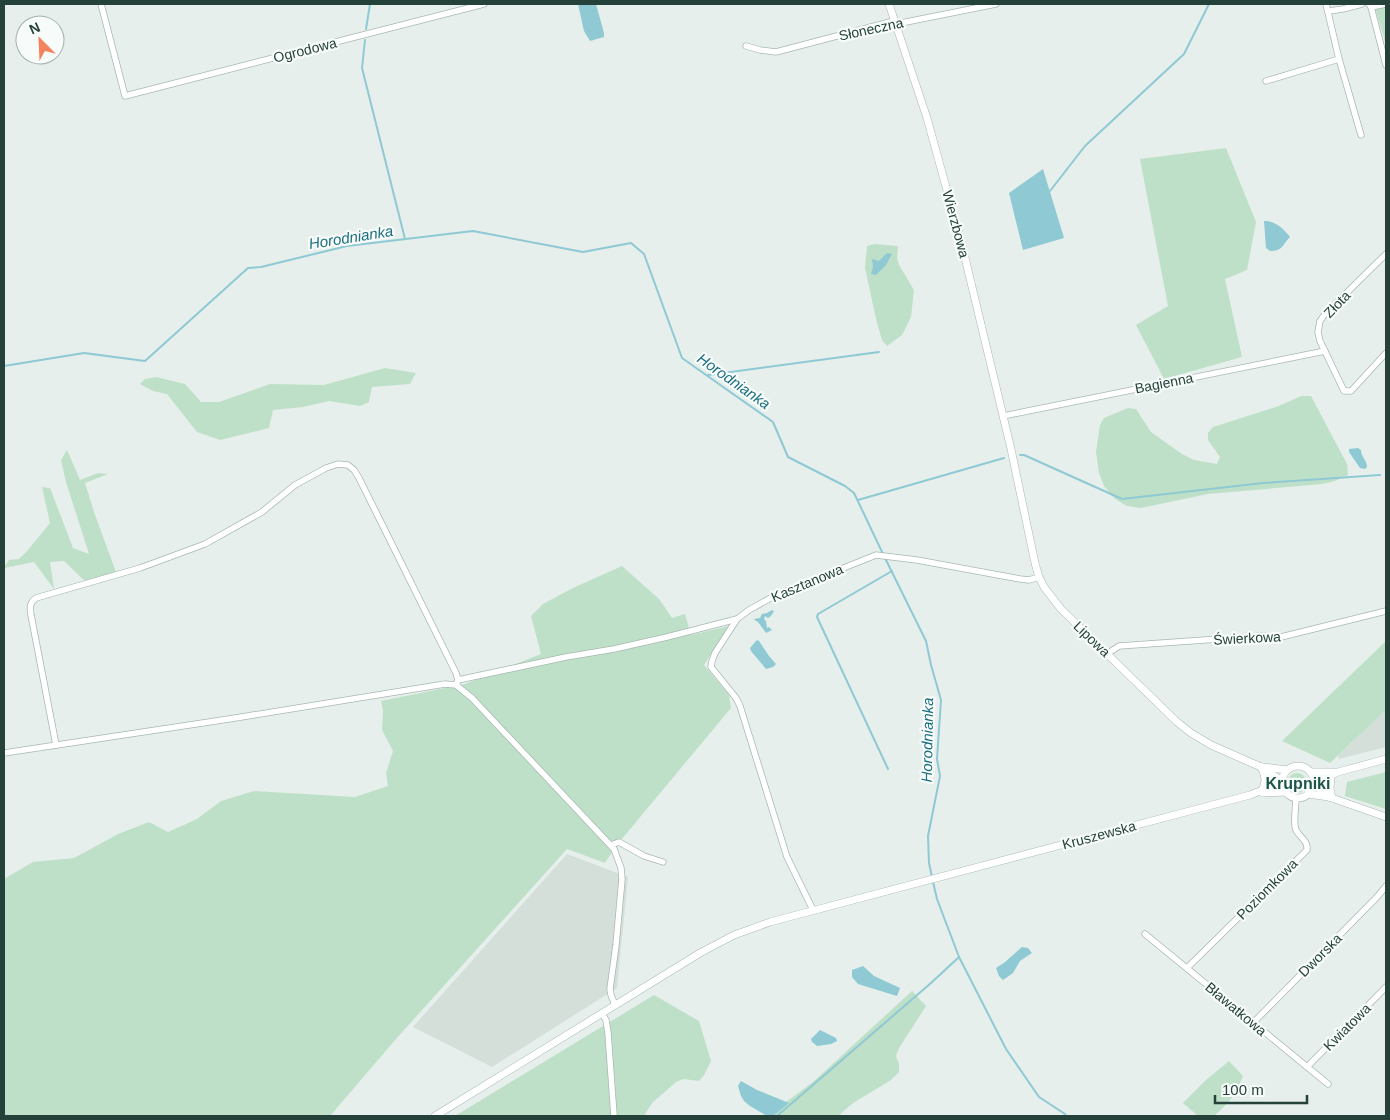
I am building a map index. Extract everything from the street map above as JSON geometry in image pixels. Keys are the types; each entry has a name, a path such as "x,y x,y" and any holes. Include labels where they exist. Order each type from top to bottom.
{"street":[{"name":"Ogrodowa","path":"100,4 125,96 484,4"},
{"name":"Wierzbowa","path":"889,4 941,166 1011,449"},
{"name":"Słoneczna","path":"746,46 776,52 890,22 901,23 996,4"},
{"path":"1326,4 1339,59 1361,135"},
{"path":"1328,11 1362,4"},
{"path":"1386,4 1370,5 1386,65"},
{"path":"1266,81 1339,59"},
{"name":"Złota","path":"1386,254 1325,314 1320,321 1318,332 1344,391 1351,391 1386,353"},
{"name":"Bagienna","path":"1003,416 1325,351"},
{"name":"Lipowa","path":"1011,449 1034,563 1044,587 1062,609 1165,711 1191,733 1211,745 1261,767 1282,781"},
{"path":"56,746 31,616 30,604 32,601 36,598 140,568 195,549 262,512 302,480 338,464 348,465 359,478 442,642 457,682 611,845 621,868 622,879 610,988 610,995 615,1005"},
{"name":"Kasztanowa","path":"737,619 776,595 879,555 1020,579 1029,580 1039,577"},
{"name":"Świerkowa","path":"1108,654 1119,646 1262,636 1282,637 1386,610"},
{"path":"4,753 457,682 566,657 614,649 737,619"},
{"path":"737,619 715,653 711,667 736,698 740,706 787,857 813,910"},
{"path":"1313,784 1334,774 1386,759"},
{"path":"1311,772 1313,784 1308,794 1296,798 1285,792 1282,781 1283,775 1287,770 1297,766 1311,772 1334,774"},
{"path":"1260,792 1265,780 1265,774 1261,767"},
{"name":"Lipowa","path":"1261,767 1287,770"},
{"path":"1330,797 1334,774"},
{"name":"Kruszewska","path":"435,1116 718,942 749,929 813,910 1260,792 1282,781"},
{"path":"1313,784 1330,797"},
{"name":"Kruszewska","path":"1260,792 1285,792"},
{"path":"1308,794 1330,797 1386,817"},
{"name":"Poziomkowa","path":"1187,968 1308,847 1296,831 1296,798"},
{"path":"611,845 619,842 644,856 663,862"},
{"name":"Dworska","path":"1253,1023 1386,886"},
{"name":"Bławatkowa","path":"1145,934 1328,1084"},
{"name":"Kwiatowa","path":"1307,1067 1386,987"},
{"path":"602,1014 606,1020 608,1033 614,1116"}],"shaded area":[{"path":"1386,710 1386,747 1339,759 1338,756"},
{"path":"567,854 628,877 617,988 492,1067 413,1027"}],"green space":[{"path":"1374,4 1386,4 1386,45"},
{"path":"1226,148 1256,222 1247,270 1225,279 1242,357 1164,379 1136,325 1168,306 1140,159"},
{"path":"875,244 898,246 897,258 899,265 914,290 911,317 902,335 887,346 882,340 877,323 865,268 867,246"},
{"path":"385,368 416,373 410,384 372,387 369,402 360,406 329,401 303,407 273,410 269,428 220,440 197,432 167,394 153,391 140,384 145,379 156,377 185,384 201,402 219,402 270,384 324,385"},
{"path":"1301,396 1311,396 1347,464 1348,475 1322,484 1208,494 1141,508 1127,506 1115,499 1104,486 1099,473 1096,452 1100,425 1104,418 1128,408 1136,409 1151,432 1182,454 1194,460 1217,464 1220,457 1208,440 1208,433 1213,427 1279,406"},
{"path":"67,450 80,480 98,473 108,474 85,483 116,572 85,581 64,561 50,562 54,589 34,562 4,568 9,560 19,559 50,523 42,487 50,488 73,548 89,554 61,460"},
{"path":"622,566 659,599 672,618 685,614 691,635 729,626 704,665 729,695 731,708 616,846 605,863 567,849 396,1039 330,1116 4,1116 4,879 33,862 74,858 118,834 149,822 168,832 197,819 221,801 254,791 355,797 388,786 386,773 393,751 382,730 383,710 381,701 465,684 541,654 531,616 543,604"},
{"path":"1386,641 1386,710 1330,763 1282,741"},
{"path":"1386,772 1386,809 1345,796 1347,782"},
{"path":"1297,773 1304,776 1307,783 1304,790 1297,793 1290,790 1287,783 1290,776"},
{"path":"912,991 926,1006 899,1048 896,1056 899,1072 891,1080 853,1103 838,1116 767,1116 813,1082"},
{"path":"654,995 699,1021 711,1061 699,1081 683,1079 676,1082 652,1103 644,1116 455,1116"},
{"path":"1229,1061 1243,1076 1238,1088 1228,1102 1214,1116 1198,1116 1183,1103"}],"water":[{"path":"578,4 596,4 604,37 590,41 584,31"},
{"path":"1043,169 1064,238 1023,250 1009,193"},
{"path":"1264,221 1278,226 1290,237 1280,249 1270,251 1266,248"},
{"path":"887,253 892,254 886,265 876,275 871,274 873,267 872,259 879,261"},
{"path":"1358,448 1361,450 1366,462 1367,467 1365,469 1360,468 1349,452 1349,449"},
{"path":"774,611 771,616 768,618 765,616 764,619 767,628 769,627 772,630 766,633 754,619 760,618 762,614"},
{"path":"757,640 776,664 773,667 766,669 751,651 750,648"},
{"path":"1022,947 1028,948 1032,953 1020,961 1013,973 1003,980 996,968"},
{"path":"863,966 874,976 900,988 897,996 858,984 852,977 852,970"},
{"path":"820,1030 836,1038 837,1041 817,1046 811,1039"},
{"path":"741,1081 757,1090 789,1103 773,1116 767,1116 744,1101 738,1086"}],"waterway":[{"path":"366,29 370,4"},
{"path":"1050,191 1085,146 1184,54 1209,4"},
{"path":"365,40 362,68 405,239"},
{"name":"Horodnianka","path":"4,366 84,353 145,361 248,268 261,267 347,246 473,231 583,252 631,243 644,254 682,358 773,422 788,457 845,486 854,493 883,554"},
{"path":"708,375 879,352"},
{"path":"1020,455 1024,455 1122,499 1263,483 1380,475"},
{"path":"858,500 1004,458"},
{"name":"Horodnianka","path":"885,558 926,641 941,700 937,759 940,776 928,836 929,863 932,877"},
{"path":"888,769 817,617 818,614 892,571"},
{"name":"Horodnianka","path":"933,882 937,899 959,957 1006,1049 1039,1097 1066,1116"},
{"path":"777,1116 959,957"}],"district":[{"name":"Krupniki","path":"1298,783"}]}
